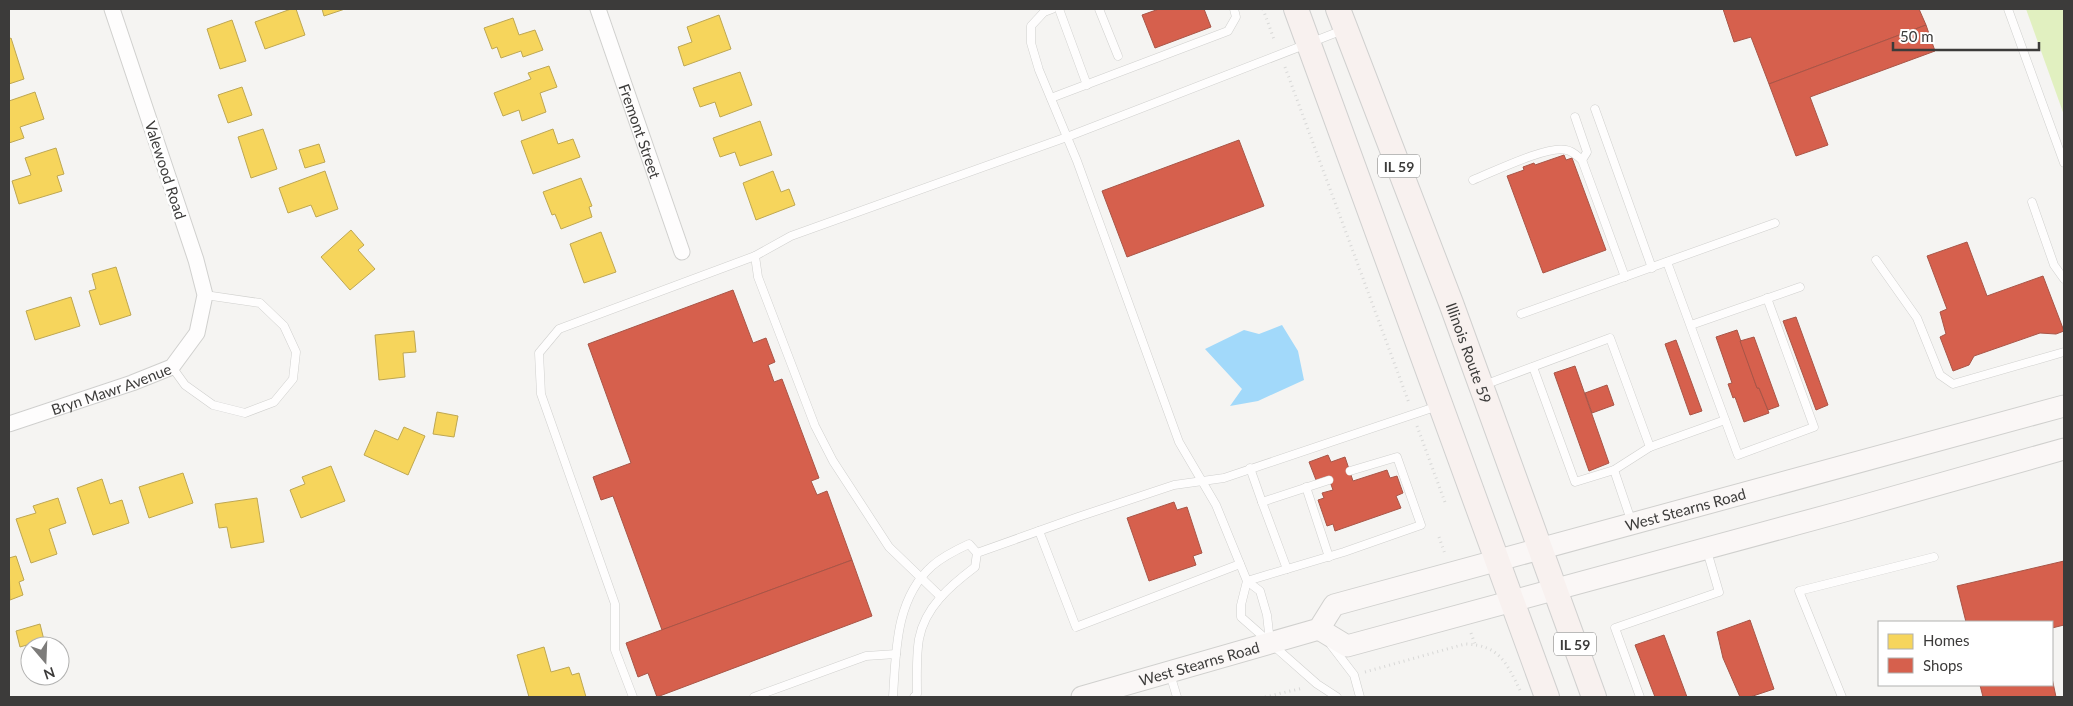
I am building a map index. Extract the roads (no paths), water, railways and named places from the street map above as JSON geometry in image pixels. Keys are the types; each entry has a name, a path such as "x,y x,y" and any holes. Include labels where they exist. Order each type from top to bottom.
{"main road":[{"name":"IL 59","path":"1296,9 1547,697"},
{"name":"Illinois Route 59","path":"1342,19 1452,303 1594,697"},
{"name":"West Stearns Road","path":"1082,697 1319,629 1334,605 1497,559 2064,406"},
{"path":"1319,629 1347,646 1707,549 2064,449"}],"street":[{"name":"Valewood Road","path":"112,9 196,260 204,295 197,332"},
{"name":"Fremont Street","path":"598,9 682,252"},
{"name":"Bryn Mawr Avenue","path":"9,424 172,368 197,332"}],"lane":[{"path":"1059,9 1087,85"},
{"path":"1099,9 1118,56"},
{"path":"1051,98 1228,31 1236,17 1234,9"},
{"path":"2008,9 2064,163"},
{"path":"1046,10 1031,26 1031,43 1039,70 1067,137 1179,442 1216,505 1248,581 1261,594 1267,614 1270,644"},
{"path":"633,697 615,650 615,604 541,394 539,353 559,329 755,256 791,236 1067,137 1308,43 1342,19"},
{"path":"1595,109 1652,268"},
{"path":"1575,117 1587,152 1582,160"},
{"path":"1473,180 1548,151 1566,150 1575,153 1582,160 1625,277"},
{"path":"2032,202 2054,264 2064,279"},
{"path":"1522,314 1775,223"},
{"path":"755,256 758,277 822,442 889,547 920,579 941,597"},
{"path":"1876,260 1917,318 1940,375 1953,384 2064,352"},
{"path":"1667,262 1738,455 1814,427 1766,298"},
{"path":"1691,325 1800,287"},
{"path":"172,368 185,385 213,404 245,413 274,402 293,379 296,352 284,326 260,302 204,295"},
{"path":"1481,386 1610,338 1650,447"},
{"path":"1533,367 1575,482 1614,470 1650,447 1725,420"},
{"path":"977,554 1174,485 1224,478 1440,405"},
{"path":"1248,581 1329,557 1421,525 1397,457 1350,472"},
{"path":"1250,468 1288,569"},
{"path":"1614,470 1632,523"},
{"path":"1262,502 1329,480"},
{"path":"1306,487 1329,557"},
{"path":"1039,531 1076,627 1240,564"},
{"path":"893,697 896,654 902,618 910,594 932,566 969,544 977,554 975,567 953,584 932,608 919,639 917,694 914,697"},
{"path":"1640,697 1615,628 1719,592 1707,549"},
{"path":"1842,697 1799,591 1934,557"},
{"path":"1248,581 1241,605 1241,617 1317,684 1337,697"},
{"path":"1319,629 1354,675 1360,697"},
{"path":"754,697 866,656 896,654"},
{"path":"1170,672 1177,697"}],"water":[{"path":"1282,325 1298,351 1304,380 1258,401 1230,406 1242,389 1205,349 1244,330 1259,334"}]}
